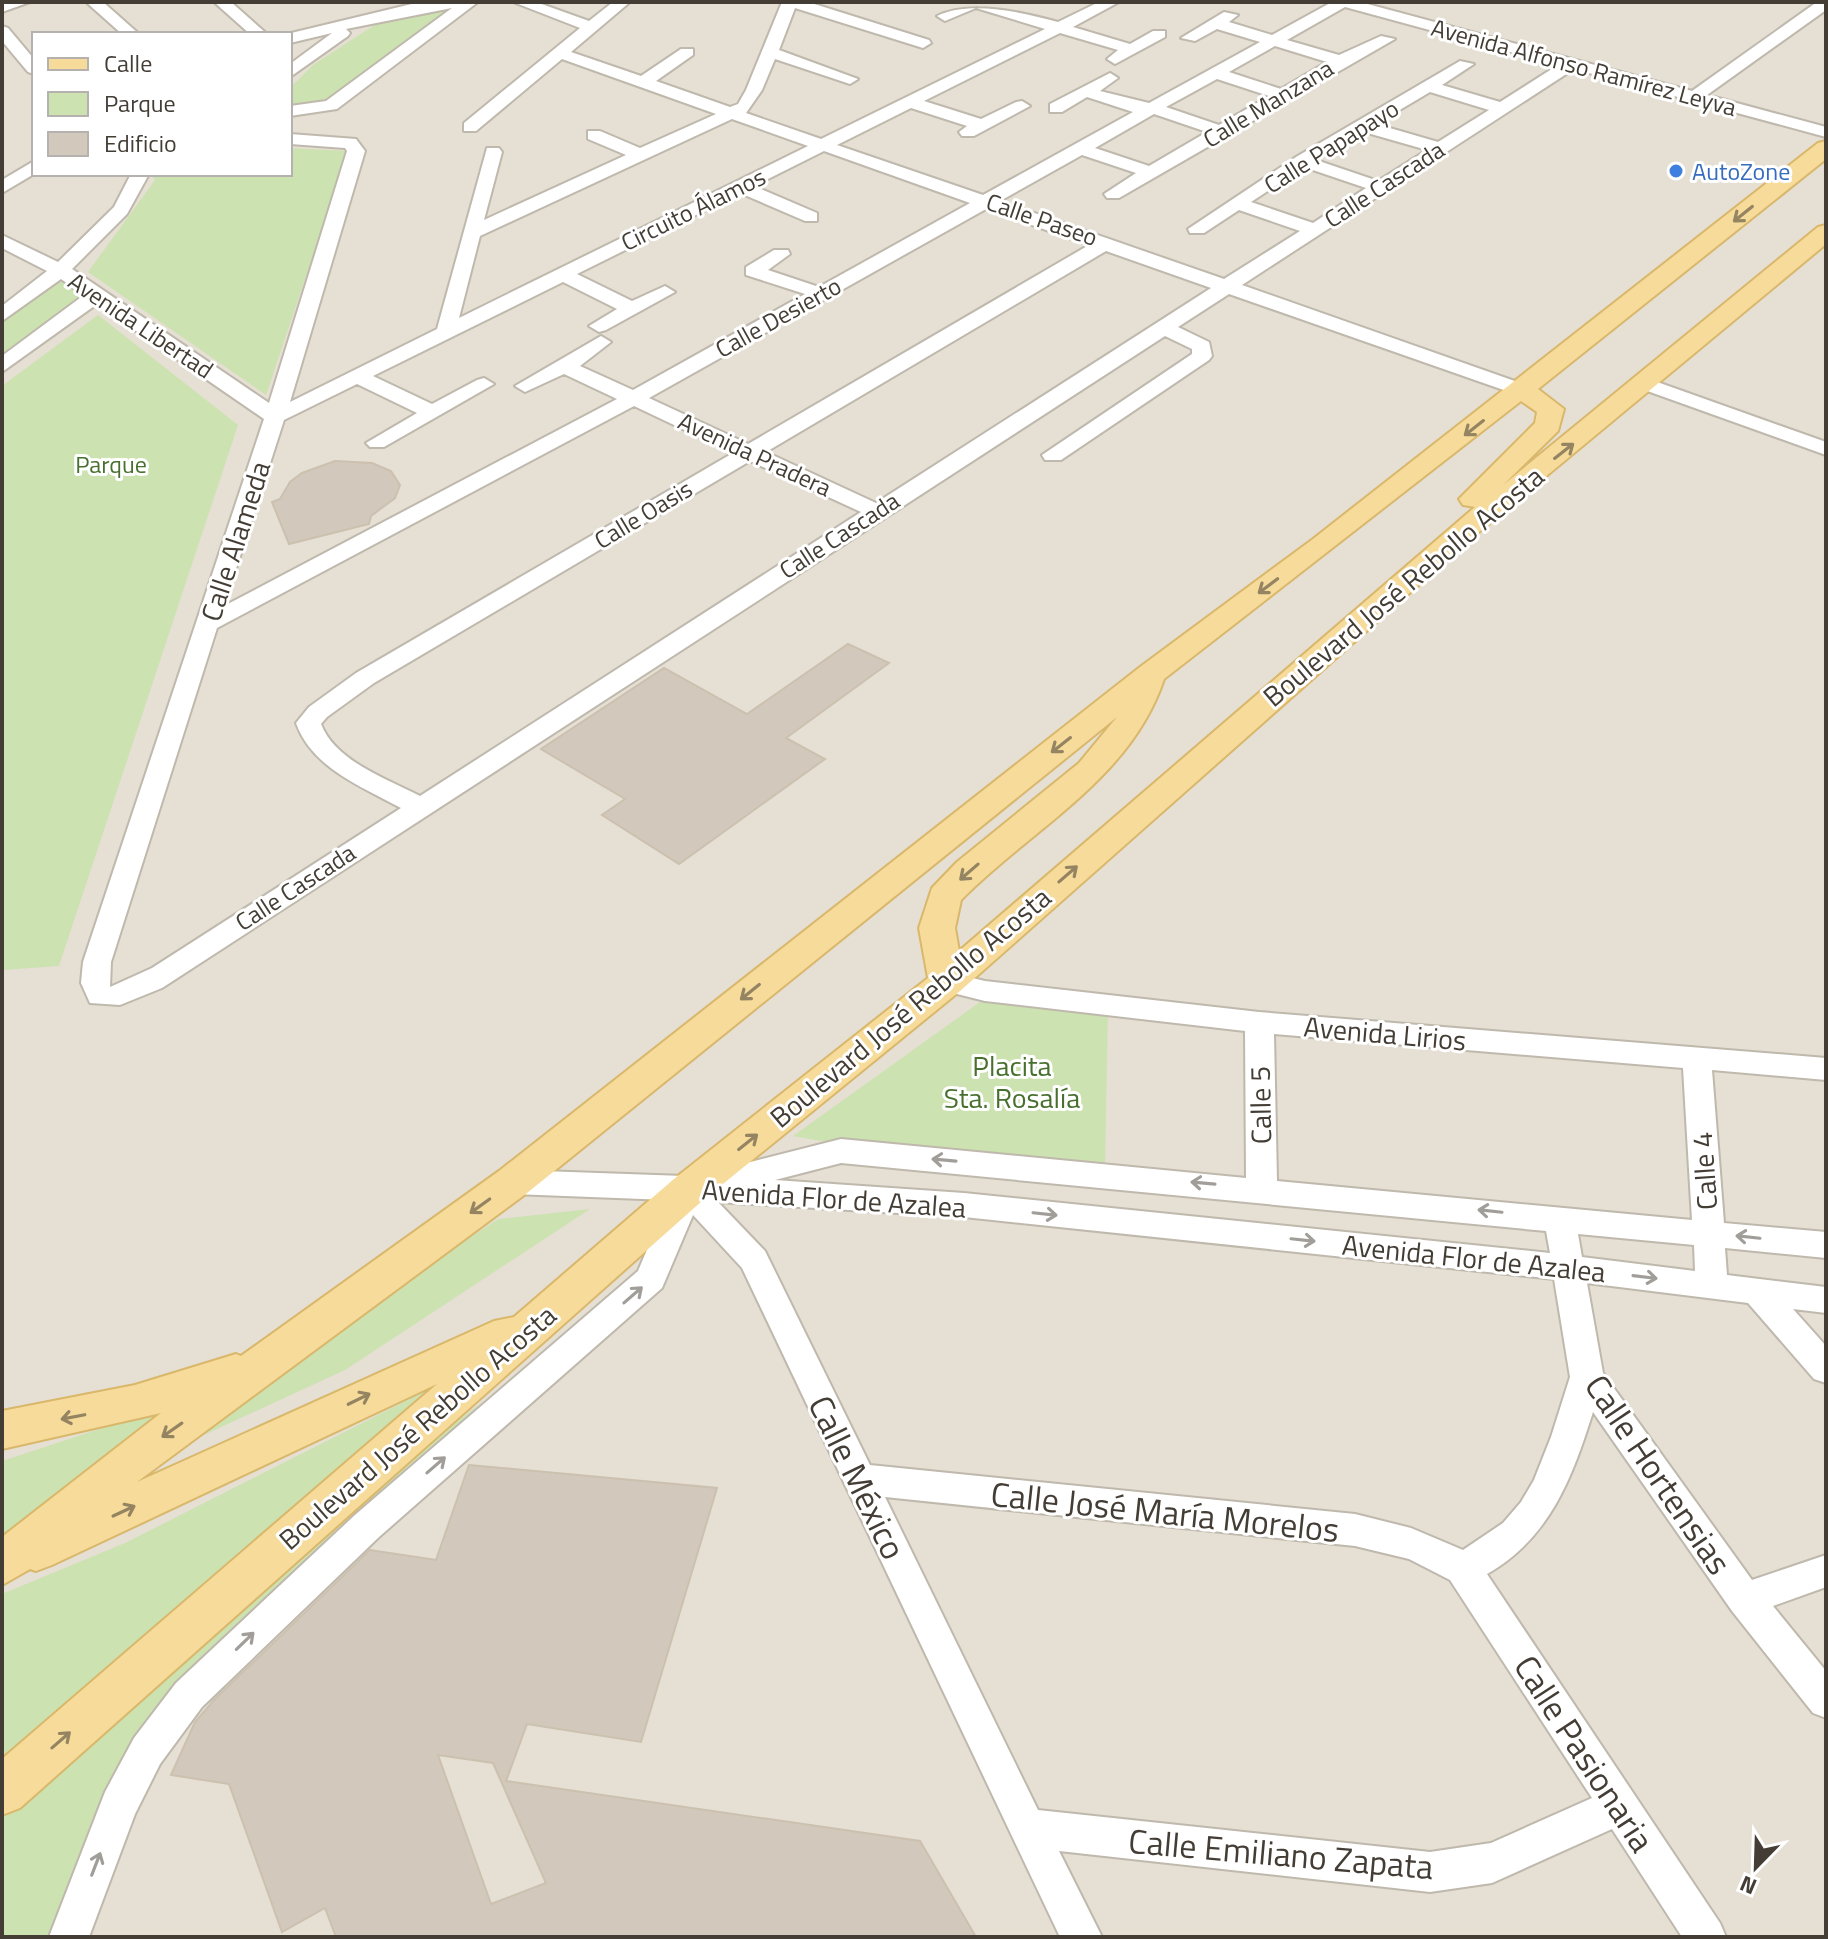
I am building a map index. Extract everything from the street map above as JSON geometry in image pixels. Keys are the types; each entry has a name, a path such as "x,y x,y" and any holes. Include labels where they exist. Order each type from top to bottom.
{"main road":[{"path":"2,1565 90,1491 513,1182 1151,674 1522,390 1826,148"},
{"name":"Boulevard José Rebollo Acosta","path":"2,1791 688,1190 947,982 1464,530 1646,384 1826,232"},
{"path":"1464,530 1466,509 1475,496 1548,425 1553,416 1551,409 1522,390"},
{"path":"947,982 937,928 944,896 1105,752 1144,702 1151,674"},
{"path":"2,1565 376,1391 539,1319"},
{"path":"2,1430 135,1403 235,1372 281,1352"}],"street":[{"path":"2,7 22,2"},
{"path":"94,2 129,32"},
{"path":"222,2 257,32"},
{"path":"361,2 377,17"},
{"path":"292,38 377,17 460,2"},
{"path":"292,111 331,105 470,2"},
{"path":"521,2 591,27"},
{"path":"470,127 622,2"},
{"path":"473,232 735,113 750,100 791,2 923,43"},
{"name":"Circuito Álamos","path":"275,417 1111,2"},
{"name":"Calle Desierto","path":"209,623 634,398 1084,150 1342,2"},
{"name":"Avenida Alfonso Ramírez Leyva","path":"1342,2 1826,132"},
{"path":"945,16 976,3 1131,49"},
{"path":"1695,96 1826,3"},
{"path":"1189,38 1236,11"},
{"path":"292,71 360,21"},
{"path":"1216,23 1340,61"},
{"path":"2,31 32,67"},
{"path":"1056,108 1084,91 1131,49 1159,34"},
{"name":"Calle Manzana","path":"1113,194 1340,61 1387,39"},
{"path":"644,82 687,52"},
{"path":"770,52 850,79"},
{"name":"Calle Paseo","path":"559,53 825,143 1522,390"},
{"name":"Calle Cascada","path":"100,996 116,996 179,964 418,806 1574,62"},
{"name":"Calle Papapayo","path":"1197,229 1302,161 1466,64"},
{"path":"1214,73 1283,95"},
{"path":"1428,86 1501,108"},
{"path":"1084,91 1222,131"},
{"path":"910,102 974,129 1022,106"},
{"path":"1363,126 1440,148"},
{"path":"594,135 641,155"},
{"name":"Calle Alameda","path":"100,996 93,979 101,948 275,417 356,151 350,143 292,139"},
{"path":"1084,150 1151,172"},
{"path":"446,331 493,152"},
{"path":"1302,161 1379,187"},
{"path":"2,188 32,167"},
{"path":"2,315 62,271 131,195 139,176"},
{"path":"738,186 811,217"},
{"path":"1240,204 1313,229"},
{"path":"793,231 829,208"},
{"name":"Avenida Libertad","path":"2,241 62,271 98,294 275,417"},
{"name":"Calle Oasis","path":"418,806 338,761 318,744 308,723 318,712 365,678 1107,242"},
{"path":"781,254 753,271 820,293"},
{"path":"562,274 632,309"},
{"path":"525,386 564,366 632,309 665,292"},
{"path":"2,366 98,294"},
{"path":"1053,455 1202,356 1202,346 1162,327"},
{"name":"Avenida Pradera","path":"564,366 876,511"},
{"path":"358,377 434,413"},
{"path":"377,443 484,384"},
{"path":"1646,384 1826,449"},
{"name":"Avenida Lirios","path":"947,982 985,991 1259,1022 1826,1069"},
{"name":"Calle 5","path":"1259,1022 1262,1188"},
{"name":"Calle 4","path":"1697,1058 1712,1284"},
{"name":"Avenida Flor de Azalea","path":"688,1190 841,1151 1262,1188 1826,1245"},
{"path":"69,1937 119,1805 147,1751 189,1695 367,1526 651,1279 688,1190 513,1182"},
{"name":"Avenida Flor de Azalea","path":"688,1190 808,1193 964,1205 1567,1268 1826,1300"},
{"name":"Calle México","path":"688,1190 754,1260 1026,1828 1082,1937"},
{"name":"Calle Hortensias","path":"1560,1218 1587,1377 1745,1599 1826,1700"},
{"path":"1756,1290 1826,1369"},
{"path":"1463,1569 1495,1555 1527,1525 1546,1495 1587,1377"},
{"name":"Calle José María Morelos","path":"860,1479 1355,1530 1389,1536 1434,1551 1463,1569"},
{"name":"Calle Pasionaria","path":"1463,1569 1706,1937"},
{"path":"1745,1599 1826,1571"},
{"name":"Calle Emiliano Zapata","path":"1026,1828 1430,1872 1492,1863 1619,1806"}],"shaded area":[{"path":"2,2 1826,2 1826,1937 2,1937"}],"green space":[{"path":"453,8 323,105 292,106 292,86 313,65 376,24"},
{"path":"292,148 348,151 266,395 88,272 155,180 152,176 292,176"},
{"path":"59,277 92,296 2,363 2,319"},
{"name":"Parque","path":"98,315 238,425 59,966 2,970 2,386"},
{"name":"Placita Sta. Rosalía","path":"980,1002 1108,1012 1105,1165 843,1145 793,1136"},
{"path":"590,1209 345,1370 104,1481 498,1219"},
{"path":"469,1369 2,1776 2,1594 125,1543"},
{"path":"188,1400 2,1550 2,1461"},
{"path":"483,1401 183,1691 62,1937 2,1937 2,1799 169,1650"}],"building":[{"path":"335,461 372,463 391,471 400,485 395,498 371,516 369,524 289,544 272,502 280,499 290,482 302,473"},
{"path":"848,644 889,663 786,738 825,759 679,864 602,815 625,799 541,749 664,668 747,714"},
{"path":"469,1465 717,1488 641,1742 527,1724 506,1781 920,1841 976,1937 336,1937 325,1908 282,1932 229,1784 171,1775 195,1722 214,1700 370,1550 436,1560","holes":["438,1755 493,1763 546,1883 491,1904"]}],"place":[{"name":"AutoZone","path":"1676,171"}]}
